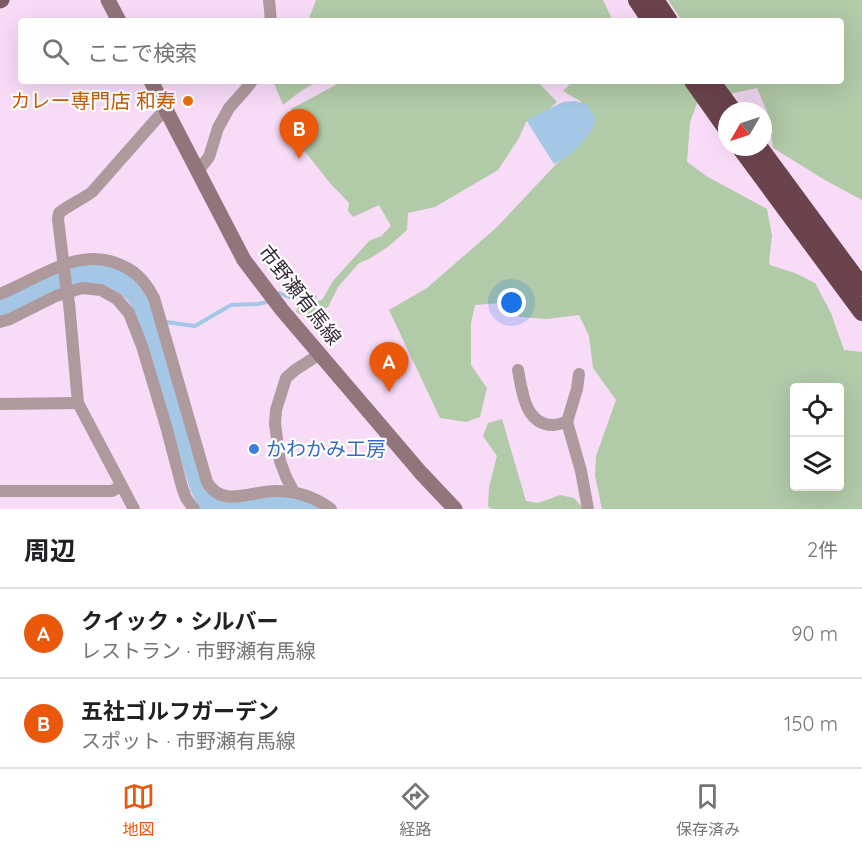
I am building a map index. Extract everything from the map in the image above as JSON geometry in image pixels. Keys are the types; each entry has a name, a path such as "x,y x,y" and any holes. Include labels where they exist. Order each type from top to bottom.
{"highway":[{"path":"637,0 649,18"},
{"path":"655,0 667,18"},
{"path":"702,85 722,102"},
{"path":"702,85 718,113"},
{"path":"747,156 862,312"},
{"path":"766,156 862,287"}],"main road":[{"path":"108,0 117,18"},
{"name":"市野瀬有馬線","path":"153,84 244,260 282,310 453,508"}],"street":[{"path":"269,0 271,18"},
{"path":"198,171 209,157 218,128 229,108 249,84"},
{"path":"134,509 78,403 69,303 58,219 59,213 92,192 159,116 167,111"},
{"path":"0,294 87,258 108,260 128,268 141,278 154,298 207,482 215,492 230,498 267,491 294,492 317,500 331,509"},
{"path":"0,322 66,289 101,290 117,299 129,313 142,346 182,487 194,509"},
{"path":"294,492 280,461 274,424 276,410 286,378 294,370 320,354"},
{"path":"518,370 526,407 533,415 540,422 553,425 567,422"},
{"path":"579,374 567,422 581,471 588,509"},
{"path":"0,404 78,403"},
{"path":"0,491 112,491 121,486"}],"green space":[{"path":"316,0 603,0 612,18 309,18"},
{"path":"668,0 862,0 862,200 773,148 772,102 763,102 757,88 698,101 690,122 687,162 708,177 767,209 772,236 770,265 795,273 815,283 831,313 844,350 862,352 862,509 602,509 595,476 596,456 616,400 593,368 589,336 579,315 547,319 520,317 502,303 475,305 471,323 471,365 487,388 480,417 466,422 440,418 389,310 427,288 497,227 592,126 580,101 563,91 570,84 844,84 844,18 680,18"},
{"path":"274,84 313,84 301,91 283,105"},
{"path":"337,84 540,84 557,102 544,113 526,122 519,138 498,170 435,207 408,213 407,230 389,246 359,263 338,287 328,307 305,316 296,312 300,301 322,300 333,281 369,241 381,236 391,226 379,205 353,217 348,211 349,203 303,149 291,109"},
{"path":"502,419 526,501 538,503 560,495 574,498 584,509 491,509 488,506 489,487 497,456 483,436 488,423"}],"water":[{"path":"575,101 588,105 596,121 579,146 554,164 527,120 563,102"}],"waterway":[{"path":"0,307 56,281 84,273 99,274 127,286 138,297 148,316 200,486 208,501 225,508 285,501 312,509"},
{"path":"279,293 289,297 315,297"},
{"path":"166,322 195,326 231,305 267,302"},
{"path":"148,316 156,320"}],"place":[{"name":"カレー専門店 和寿","path":"188,101"},
{"name":"五社ゴルフガーデン","path":"299,159"},
{"name":"クイック・シルバー","path":"389,392"},
{"name":"かわかみ工房","path":"254,449"}]}
